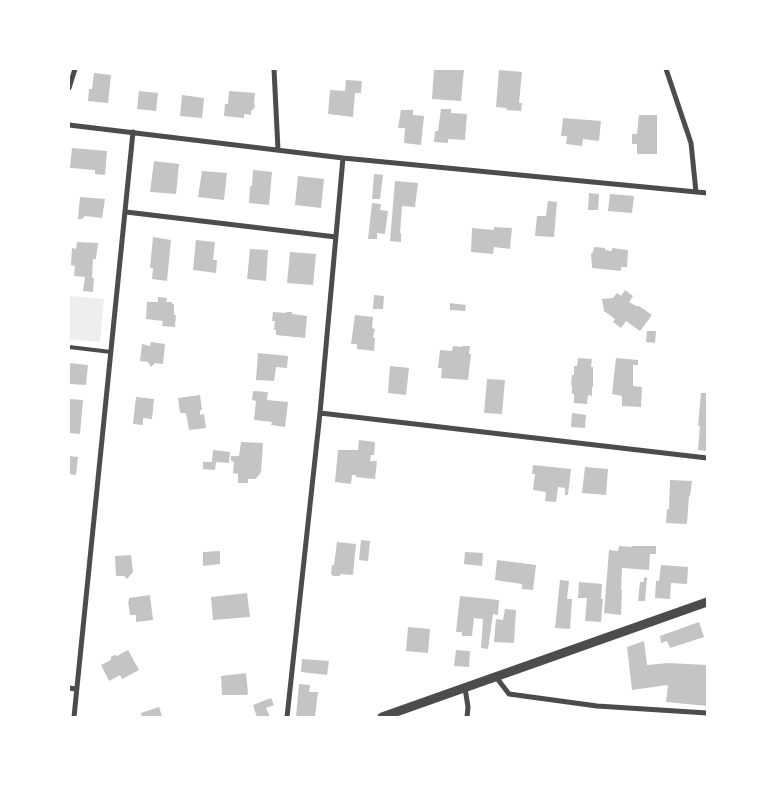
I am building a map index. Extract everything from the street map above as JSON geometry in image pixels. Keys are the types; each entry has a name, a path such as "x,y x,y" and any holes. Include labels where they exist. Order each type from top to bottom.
{"street":[{"path":"69,88 75,69"},
{"path":"274,69 278,150"},
{"path":"666,69 691,143 696,192"},
{"path":"69,125 344,158 707,193"},
{"path":"74,717 133,132"},
{"path":"287,717 320,413 344,158"},
{"path":"126,212 336,237"},
{"path":"320,413 707,458"},
{"path":"382,717 707,602"},
{"path":"496,677 509,694 597,706 707,713"},
{"path":"69,688 76,689"},
{"path":"465,688 468,707 467,717"}],"lane":[{"path":"69,347 111,352"}],"shaded area":[{"path":"69,296 104,299 100,342 69,339"}],"building":[{"path":"434,69 464,69 461,101 432,99"},
{"path":"499,70 522,72 519,103 522,103 521,111 496,107"},
{"path":"94,73 111,75 108,103 88,101 89,89 92,89"},
{"path":"346,80 362,81 361,93 355,93 353,117 328,114 330,90 345,91"},
{"path":"139,91 158,93 156,111 137,109"},
{"path":"229,91 255,93 255,107 251,111 251,115 244,114 244,118 224,116 225,104 228,104"},
{"path":"182,95 204,98 202,118 180,116"},
{"path":"441,109 451,109 451,113 467,114 465,140 448,139 448,143 434,142 435,131 438,131"},
{"path":"401,110 413,110 413,115 424,116 421,145 404,143 405,128 398,128"},
{"path":"639,115 657,115 657,154 637,154 637,144 632,144 632,134 637,134"},
{"path":"563,118 601,121 599,141 583,139 582,146 566,144 567,136 561,136"},
{"path":"72,148 107,151 105,175 95,174 95,170 70,168"},
{"path":"154,161 179,164 176,194 150,192"},
{"path":"253,170 272,172 269,205 249,203"},
{"path":"202,171 227,173 224,200 198,197"},
{"path":"374,174 383,175 380,199 372,199"},
{"path":"298,176 324,179 321,208 295,205"},
{"path":"395,181 418,183 415,207 402,206 401,242 390,241"},
{"path":"589,193 599,194 598,210 588,210"},
{"path":"610,194 634,196 632,213 608,211"},
{"path":"80,197 105,199 102,218 85,216 82,219 78,219"},
{"path":"548,201 557,202 554,237 535,236 537,216 546,216"},
{"path":"372,203 381,204 380,210 388,211 385,234 377,233 377,239 368,239"},
{"path":"494,227 512,228 510,249 494,247 493,254 471,252 472,228 494,230"},
{"path":"153,237 171,240 167,281 152,279 153,268 150,268"},
{"path":"196,240 215,242 213,260 217,260 216,273 193,270"},
{"path":"77,242 98,243 96,259 93,259 93,292 83,291 85,277 74,276 75,266 71,265 72,248 76,249"},
{"path":"594,247 612,251 612,248 628,250 627,267 621,267 621,271 592,268 591,254"},
{"path":"250,249 268,250 266,281 247,279"},
{"path":"290,252 316,254 313,285 287,283"},
{"path":"625,290 633,296 629,302 652,315 640,331 626,321 621,328 613,322 615,319 604,311 602,299 613,298 617,293 621,296"},
{"path":"374,295 384,296 383,309 373,309"},
{"path":"158,297 167,298 166,302 174,304 174,315 176,315 175,327 162,326 163,321 146,319 147,302 158,302"},
{"path":"450,303 466,305 465,311 450,310"},
{"path":"273,312 292,312 292,314 307,316 305,338 276,335 276,330 274,330 275,321 272,321"},
{"path":"355,315 373,317 372,328 375,329 373,337 375,338 374,351 357,349 357,344 351,344"},
{"path":"647,331 656,331 655,343 646,342"},
{"path":"151,342 165,344 163,364 155,363 151,367 148,362 140,361 142,344 150,346"},
{"path":"453,346 470,346 468,380 441,378 442,368 438,368 440,350 452,351"},
{"path":"258,353 288,356 287,368 276,367 274,381 256,380"},
{"path":"578,358 592,359 592,396 588,395 587,404 574,403 574,394 572,394 572,375 574,375 574,366 577,366"},
{"path":"616,358 638,360 638,365 633,365 633,386 642,387 641,407 622,406 622,396 612,394"},
{"path":"69,363 88,365 86,385 69,384"},
{"path":"390,366 409,368 406,395 388,393"},
{"path":"487,379 505,380 502,414 484,413"},
{"path":"253,391 268,392 267,400 288,402 285,427 271,425 272,422 254,420 256,401 252,400"},
{"path":"701,393 707,393 707,451 698,450"},
{"path":"200,395 202,410 200,410 200,415 204,414 206,428 189,430 186,413 180,413 178,398"},
{"path":"136,397 154,399 152,419 143,418 143,425 133,424"},
{"path":"69,399 83,400 80,434 69,433"},
{"path":"572,413 586,415 585,428 571,427"},
{"path":"359,440 375,442 374,455 371,455 370,461 377,461 375,479 352,475 351,484 335,482 338,450 358,450"},
{"path":"241,442 263,443 261,472 255,479 248,479 248,483 238,483 238,474 233,473 234,462 231,461 231,456 239,456"},
{"path":"213,450 230,452 229,463 216,462 215,470 203,469 203,462 212,462"},
{"path":"69,456 78,457 76,475 69,474"},
{"path":"533,465 571,469 568,495 565,495 565,488 558,487 556,502 545,501 546,492 533,490 535,474 532,474"},
{"path":"585,467 608,469 606,495 582,493"},
{"path":"670,480 692,481 687,524 666,523 667,509 669,509"},
{"path":"361,540 370,541 368,561 359,560"},
{"path":"337,542 356,544 353,575 340,574 340,576 333,576 331,574"},
{"path":"619,546 656,546 656,554 650,554 649,570 622,568 621,615 604,613 609,550 618,551"},
{"path":"220,551 220,564 203,566 203,552"},
{"path":"465,552 483,553 482,566 464,564"},
{"path":"131,555 133,572 127,579 124,576 116,576 115,556"},
{"path":"497,560 536,565 533,590 522,589 522,584 495,580"},
{"path":"661,565 688,567 687,584 671,583 670,599 655,598 656,581 659,581"},
{"path":"644,577 647,578 645,601 638,601 640,582 644,582"},
{"path":"560,580 569,581 567,599 572,599 570,629 555,628"},
{"path":"579,582 602,584 601,622 585,621 587,598 578,598"},
{"path":"247,593 250,617 213,620 211,597"},
{"path":"150,595 153,620 136,622 136,615 130,615 129,598"},
{"path":"460,596 499,600 498,615 493,614 488,649 481,648 483,619 474,618 472,636 462,636 462,632 456,632"},
{"path":"505,609 516,610 514,643 494,642 496,619 503,620"},
{"path":"699,622 704,637 670,648 667,641 661,643 660,636"},
{"path":"408,627 430,629 428,653 406,651"},
{"path":"644,641 647,665 668,663 707,665 707,706 666,702 668,685 632,690 627,647"},
{"path":"128,650 139,670 122,679 120,675 109,681 101,665 111,660 111,657"},
{"path":"456,650 470,651 469,667 454,666"},
{"path":"302,659 329,661 327,675 301,672"},
{"path":"246,673 247,695 222,695 221,676"},
{"path":"299,684 310,685 309,692 318,692 315,717 296,717"},
{"path":"271,698 274,705 266,708 270,717 257,717 253,705"},
{"path":"159,707 162,716 142,717 141,713"}]}
